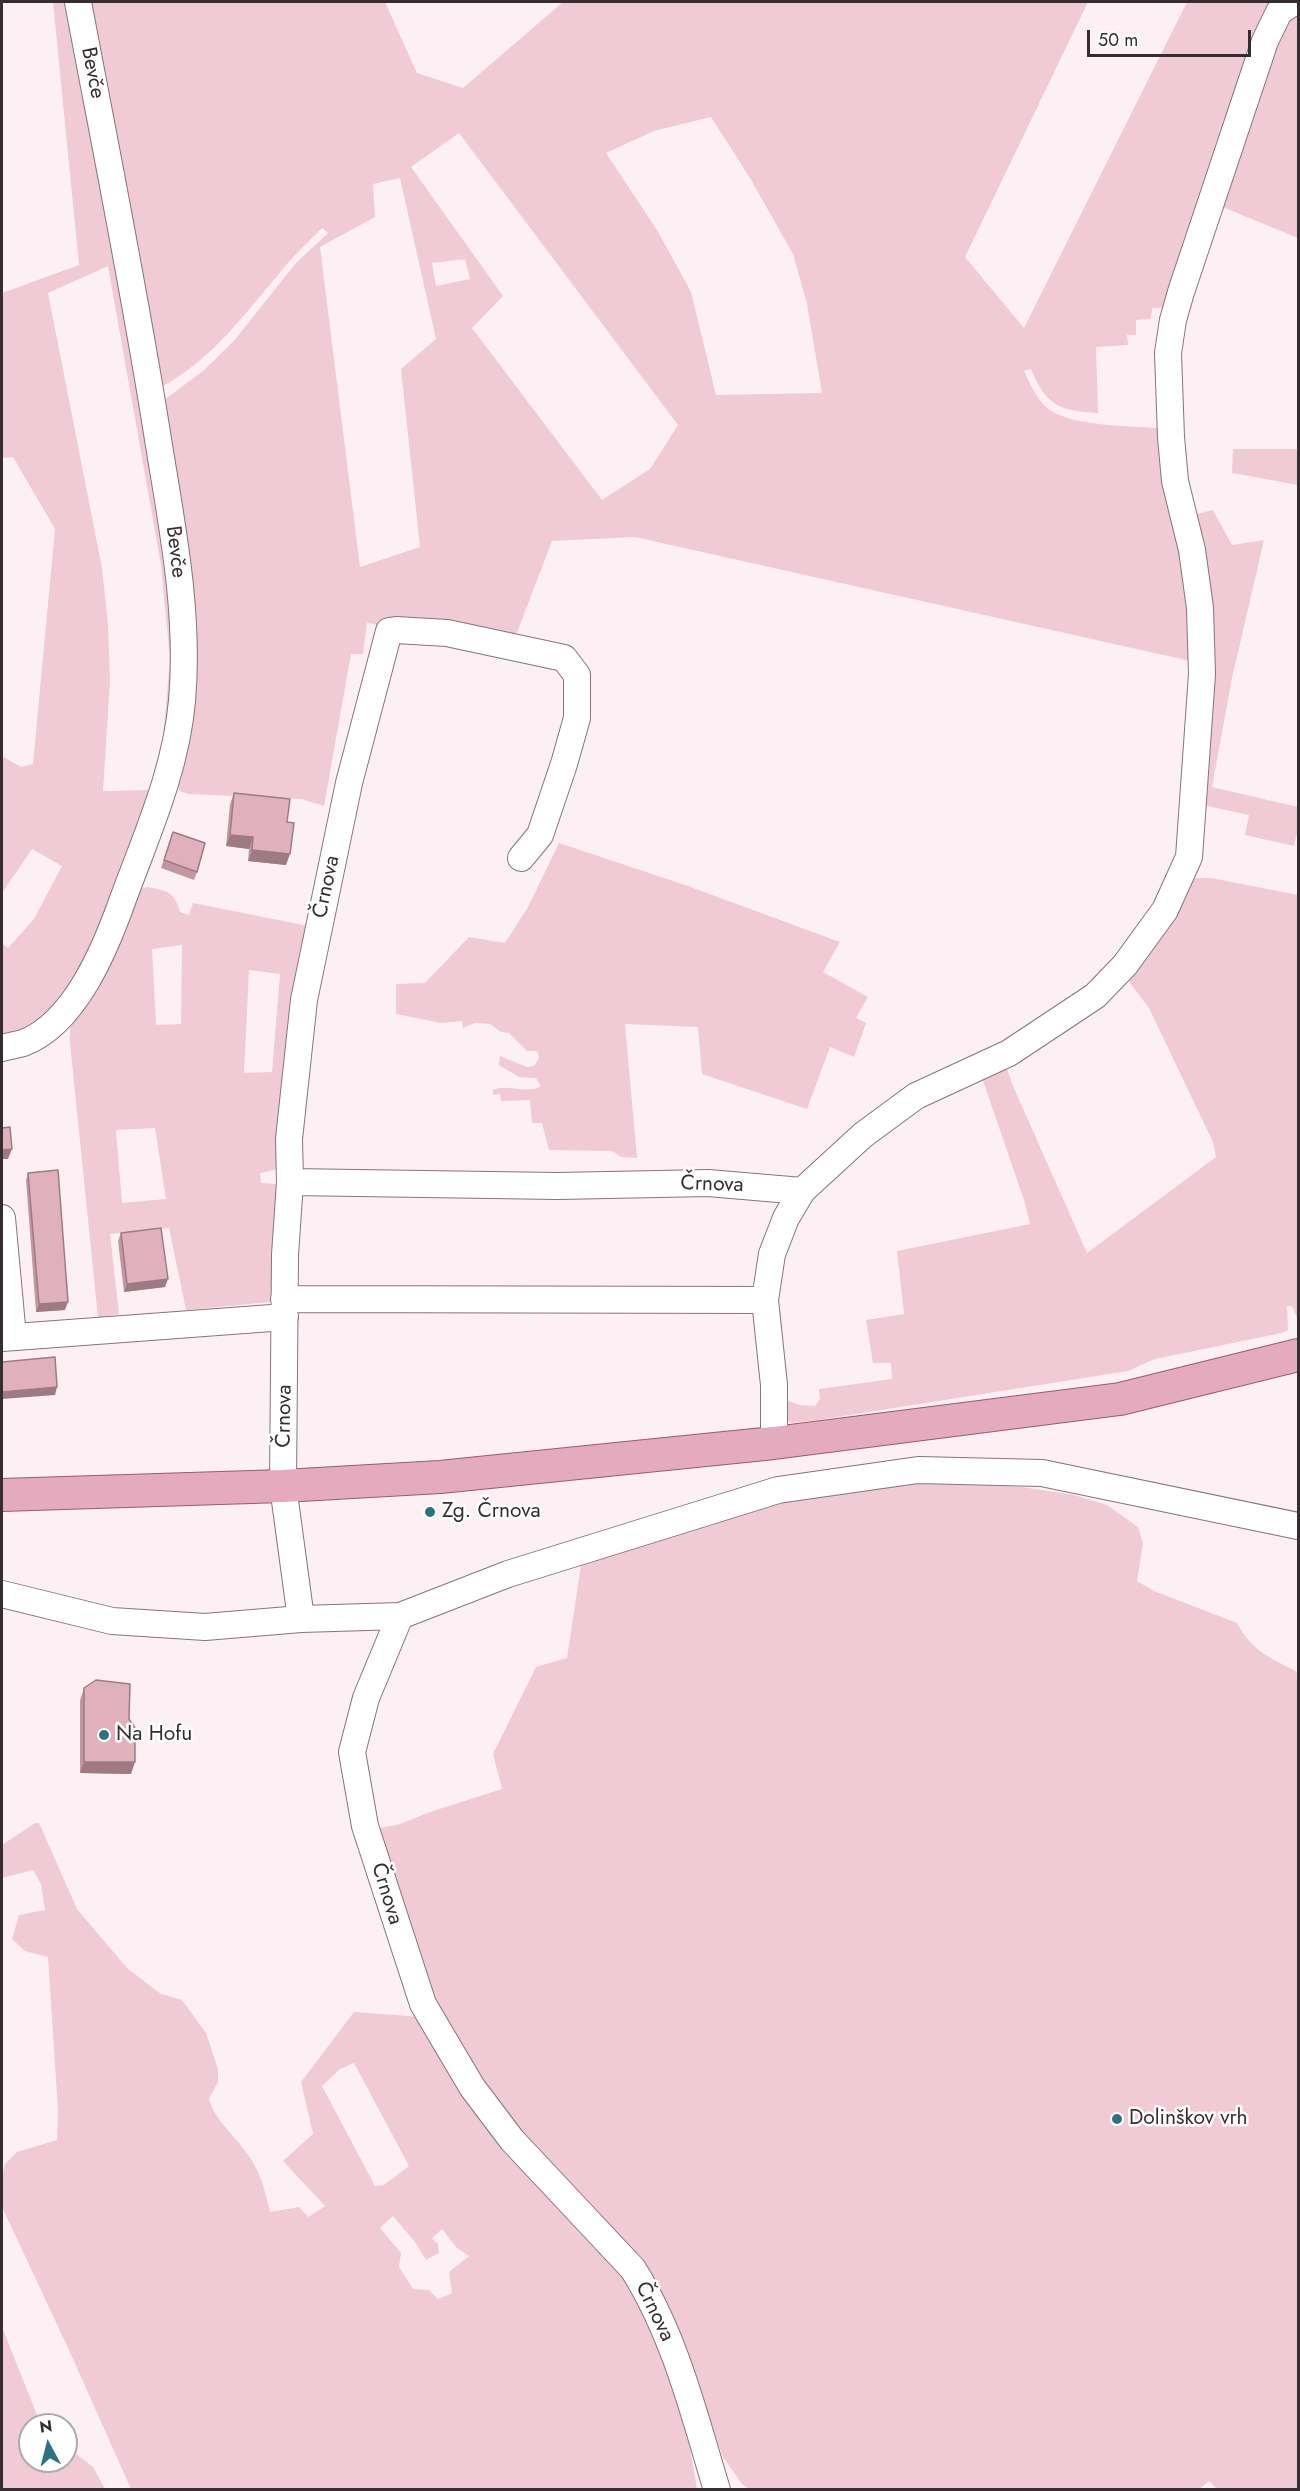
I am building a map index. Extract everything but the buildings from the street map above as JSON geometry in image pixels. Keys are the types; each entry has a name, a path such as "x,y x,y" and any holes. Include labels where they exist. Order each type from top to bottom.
{"main road":[{"path":"2,1495 284,1486 440,1477 774,1443 1120,1399 1299,1355"}],"street":[{"name":"Bevče","path":"2,1048 26,1042 55,1022 89,979 113,929 171,771 182,701 183,659 178,564 139,320 78,2"},
{"path":"774,1443 774,1385 765,1300 772,1254 786,1218 802,1191 863,1136 916,1096 1009,1053 1095,996 1125,965 1165,910 1189,857 1202,674 1200,608 1192,550 1175,481 1168,353 1173,320 1181,292 1265,41 1279,12 1294,2"},
{"name":"Črnova","path":"301,1619 284,1486 289,1139 304,1000 349,783 388,632 396,630 447,633 564,658 577,675 576,718 564,764 540,835 521,858"},
{"name":"Črnova","path":"290,1182 558,1186 708,1183 802,1191"},
{"path":"2,1218 7,1338 285,1308 765,1300"},
{"path":"2,1594 112,1621 206,1626 301,1619 400,1616 508,1574 778,1490 918,1470 1042,1473 1299,1526"},
{"name":"Črnova","path":"400,1616 366,1698 352,1752 365,1826 423,2004 472,2087 512,2140 633,2269 663,2323 714,2480"},
{"path":"714,2480 730,2490"}],"shaded area":[{"path":"53,2 70,2 171,565 175,662 157,789 138,821 140,839 105,929 63,1001 42,1017 20,1029 2,1034 2,943 8,948 34,919 62,866 32,849 2,893 2,756 21,767 33,764 55,529 13,457 2,458 2,293 79,265","holes":["108,266 161,565 170,659 163,740 152,790 103,791 110,681 108,624 102,568 48,293"]},
{"path":"86,2 385,2 417,73 463,88 563,2 1088,2 965,257 1024,328 1187,2 1282,2 1171,307 1152,308 1151,319 1136,320 1136,335 1127,335 1128,345 1096,347 1098,413 1064,408 1056,404 1042,391 1031,369 1024,371 1039,399 1055,413 1098,424 1157,428 1162,437 1180,526 1199,663 635,537 552,541 513,643 367,623 363,654 351,654 324,806 301,799 188,794 179,791 164,400 203,371 233,342 296,263 328,233 322,228 211,350 163,386 160,381","holes":["711,117 750,178 793,254 807,304 822,393 716,395 691,292 657,230 606,153 654,131","459,133 678,425 650,469 602,500 472,328 503,296 411,167","400,178 436,339 401,369 420,547 360,567 320,247 375,217 373,184","465,259 470,279 436,286 432,263"]},
{"path":"1294,15 1298,15 1298,238 1215,204 1274,36"},
{"path":"1233,449 1298,449 1298,485 1232,473"},
{"path":"1213,510 1232,545 1264,540 1232,678 1212,787 1298,807 1298,828 1294,846 1245,835 1249,815 1198,804 1188,516"},
{"path":"559,843 685,885 840,942 823,972 868,997 856,1018 866,1023 854,1057 830,1047 807,1109 702,1074 698,1027 625,1024 637,1158 621,1157 612,1151 549,1150 542,1123 532,1123 530,1100 501,1101 500,1094 493,1095 493,1090 499,1088 530,1089 541,1086 536,1078 519,1077 499,1065 500,1056 527,1067 534,1066 539,1058 537,1051 527,1051 509,1033 501,1032 490,1024 475,1023 463,1028 462,1021 441,1023 396,1014 396,984 425,983 469,937 505,943 528,907"},
{"path":"1189,878 1211,878 1298,895 1298,1320 1292,1306 1287,1306 1288,1330 1282,1333 1155,1359 1128,1371 818,1420 791,1423 785,1419 781,1407 789,1401 799,1405 815,1406 820,1399 819,1389 892,1379 891,1363 873,1363 866,1320 904,1314 897,1251 1030,1224 980,1072 1004,1060 1013,1086 1087,1253 1216,1157 1213,1142 1149,1008 1124,975"},
{"path":"148,887 165,891 176,900 180,912 189,915 193,903 308,926 278,1169 260,1173 261,1183 277,1184 280,1192 270,1302 186,1310 169,1228 110,1234 119,1314 98,1318 70,1043 70,1023 137,889","holes":["182,945 181,1024 156,1025 152,949","249,970 280,974 272,1072 244,1073","155,1128 166,1199 122,1203 116,1130"]},
{"path":"911,1480 1022,1487 1074,1495 1107,1505 1138,1527 1143,1543 1137,1581 1154,1591 1237,1623 1255,1647 1296,1671 1298,1676 1298,2489 1217,2489 1209,2481 1198,2490 750,2490 742,2484 723,2457 672,2323 526,2148 433,2009 376,1829 400,1824 502,1789 493,1754 536,1667 567,1658 581,1565 800,1497"},
{"path":"35,1823 39,1823 77,1909 127,1968 161,1994 182,2000 206,2033 218,2069 218,2082 209,2099 212,2107 255,2166 270,2212 299,2207 308,2217 325,2206 283,2161 313,2134 301,2082 354,2012 422,2017 623,2271 642,2302 682,2401 697,2489 131,2489 2,2207 2,2176 5,2164 17,2152 57,2140 58,2111 48,1957 25,1951 12,1939 19,1915 45,1910 41,1884 33,1870 2,1878 2,1845","holes":["354,2063 409,2166 384,2185 375,2186 322,2086 340,2069","393,2216 415,2242 426,2260 439,2253 438,2244 432,2238 442,2229 456,2247 469,2256 449,2272 452,2293 438,2299 429,2290 413,2289 399,2267 401,2253 380,2228"]},
{"path":"2,2327 36,2413 18,2413 18,2473 78,2473 78,2456 93,2467 105,2489 2,2489"}],"place":[{"name":"Zg. Črnova","path":"430,1512"},
{"name":"Na Hofu","path":"104,1735"},
{"name":"Dolinškov vrh","path":"1117,2119"}]}
